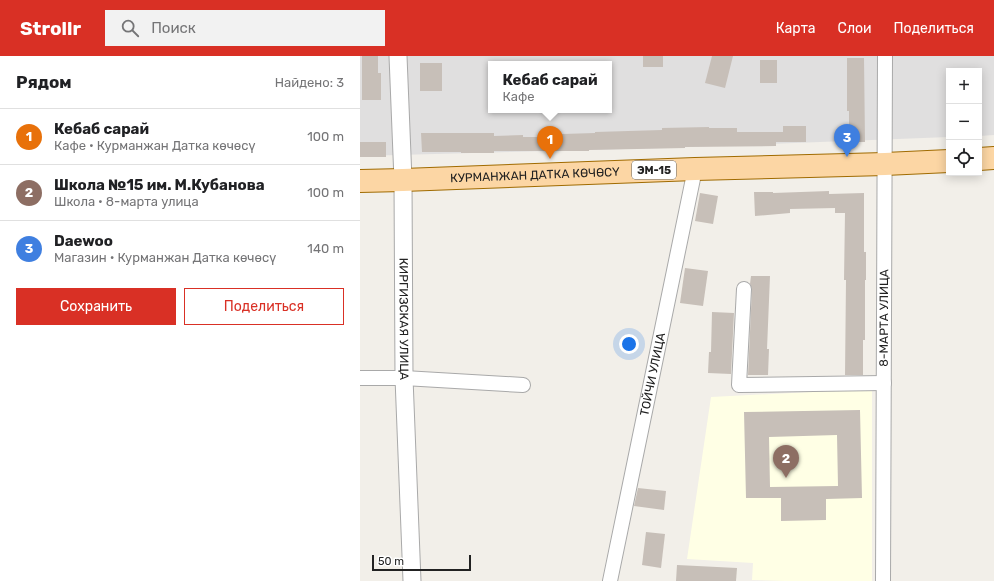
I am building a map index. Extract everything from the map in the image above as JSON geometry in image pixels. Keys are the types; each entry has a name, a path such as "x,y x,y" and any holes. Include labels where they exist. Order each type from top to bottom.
{"main road":[{"path":"982,159 994,158"},
{"name":"КУРМАНЖАН ДАТКА КӨЧӨСҮ","path":"360,181 695,168 885,164 946,160"}],"street":[{"name":"КИРГИЗСКАЯ УЛИЦА","path":"398,56 403,180 404,378 412,581"},
{"name":"8-МАРТА УЛИЦА","path":"883,581 885,56"},
{"name":"ТОЙЧИ УЛИЦА","path":"610,581 695,168"},
{"path":"744,289 739,385 884,383"},
{"path":"360,378 404,378 523,385"}],"shaded area":[{"path":"360,56 994,56 994,135 982,136 982,68 946,68 946,137 663,148 360,156"},
{"path":"872,389 872,581 752,580 753,563 687,559 711,397"}],"building":[{"path":"362,56 378,56 378,73 381,73 381,100 362,100"},
{"path":"643,56 663,56 663,67 643,67"},
{"path":"712,56 733,56 725,88 705,83"},
{"path":"847,58 864,58 865,142 849,142 849,111 847,111"},
{"path":"760,60 777,60 777,83 760,83"},
{"path":"420,63 442,63 442,91 420,91"},
{"path":"783,126 806,126 806,142 776,142 776,146 685,147 589,151 494,151 494,153 461,153 422,152 421,133 494,133 494,136 523,135 523,137 562,137 562,134 662,130 662,128 709,127 737,128 737,132 783,132"},
{"path":"360,142 386,142 386,157 360,157"},
{"path":"829,191 829,194 864,193 864,252 866,252 866,280 863,375 845,375 845,213 835,213 835,208 790,209 790,213 755,216 754,192 773,193"},
{"path":"700,193 718,196 713,224 695,221"},
{"path":"685,268 708,271 703,306 680,303"},
{"path":"751,276 770,276 767,349 769,349 768,375 748,375 752,289 750,284"},
{"path":"712,312 734,313 731,374 708,373 709,352 711,352"},
{"path":"860,410 862,498 826,499 826,520 781,521 781,498 746,498 744,412","holes":["837,435 838,486 770,487 769,437"]},
{"path":"638,488 666,491 664,510 634,506"},
{"path":"646,532 665,534 661,568 642,565"},
{"path":"677,565 737,568 736,581 676,581"}],"place":[{"name":"Daewoo","path":"847,157"},
{"name":"Кебаб сарай","path":"550,159"},
{"name":"Школа №15 им. М.Кубанова","path":"786,478"}]}
